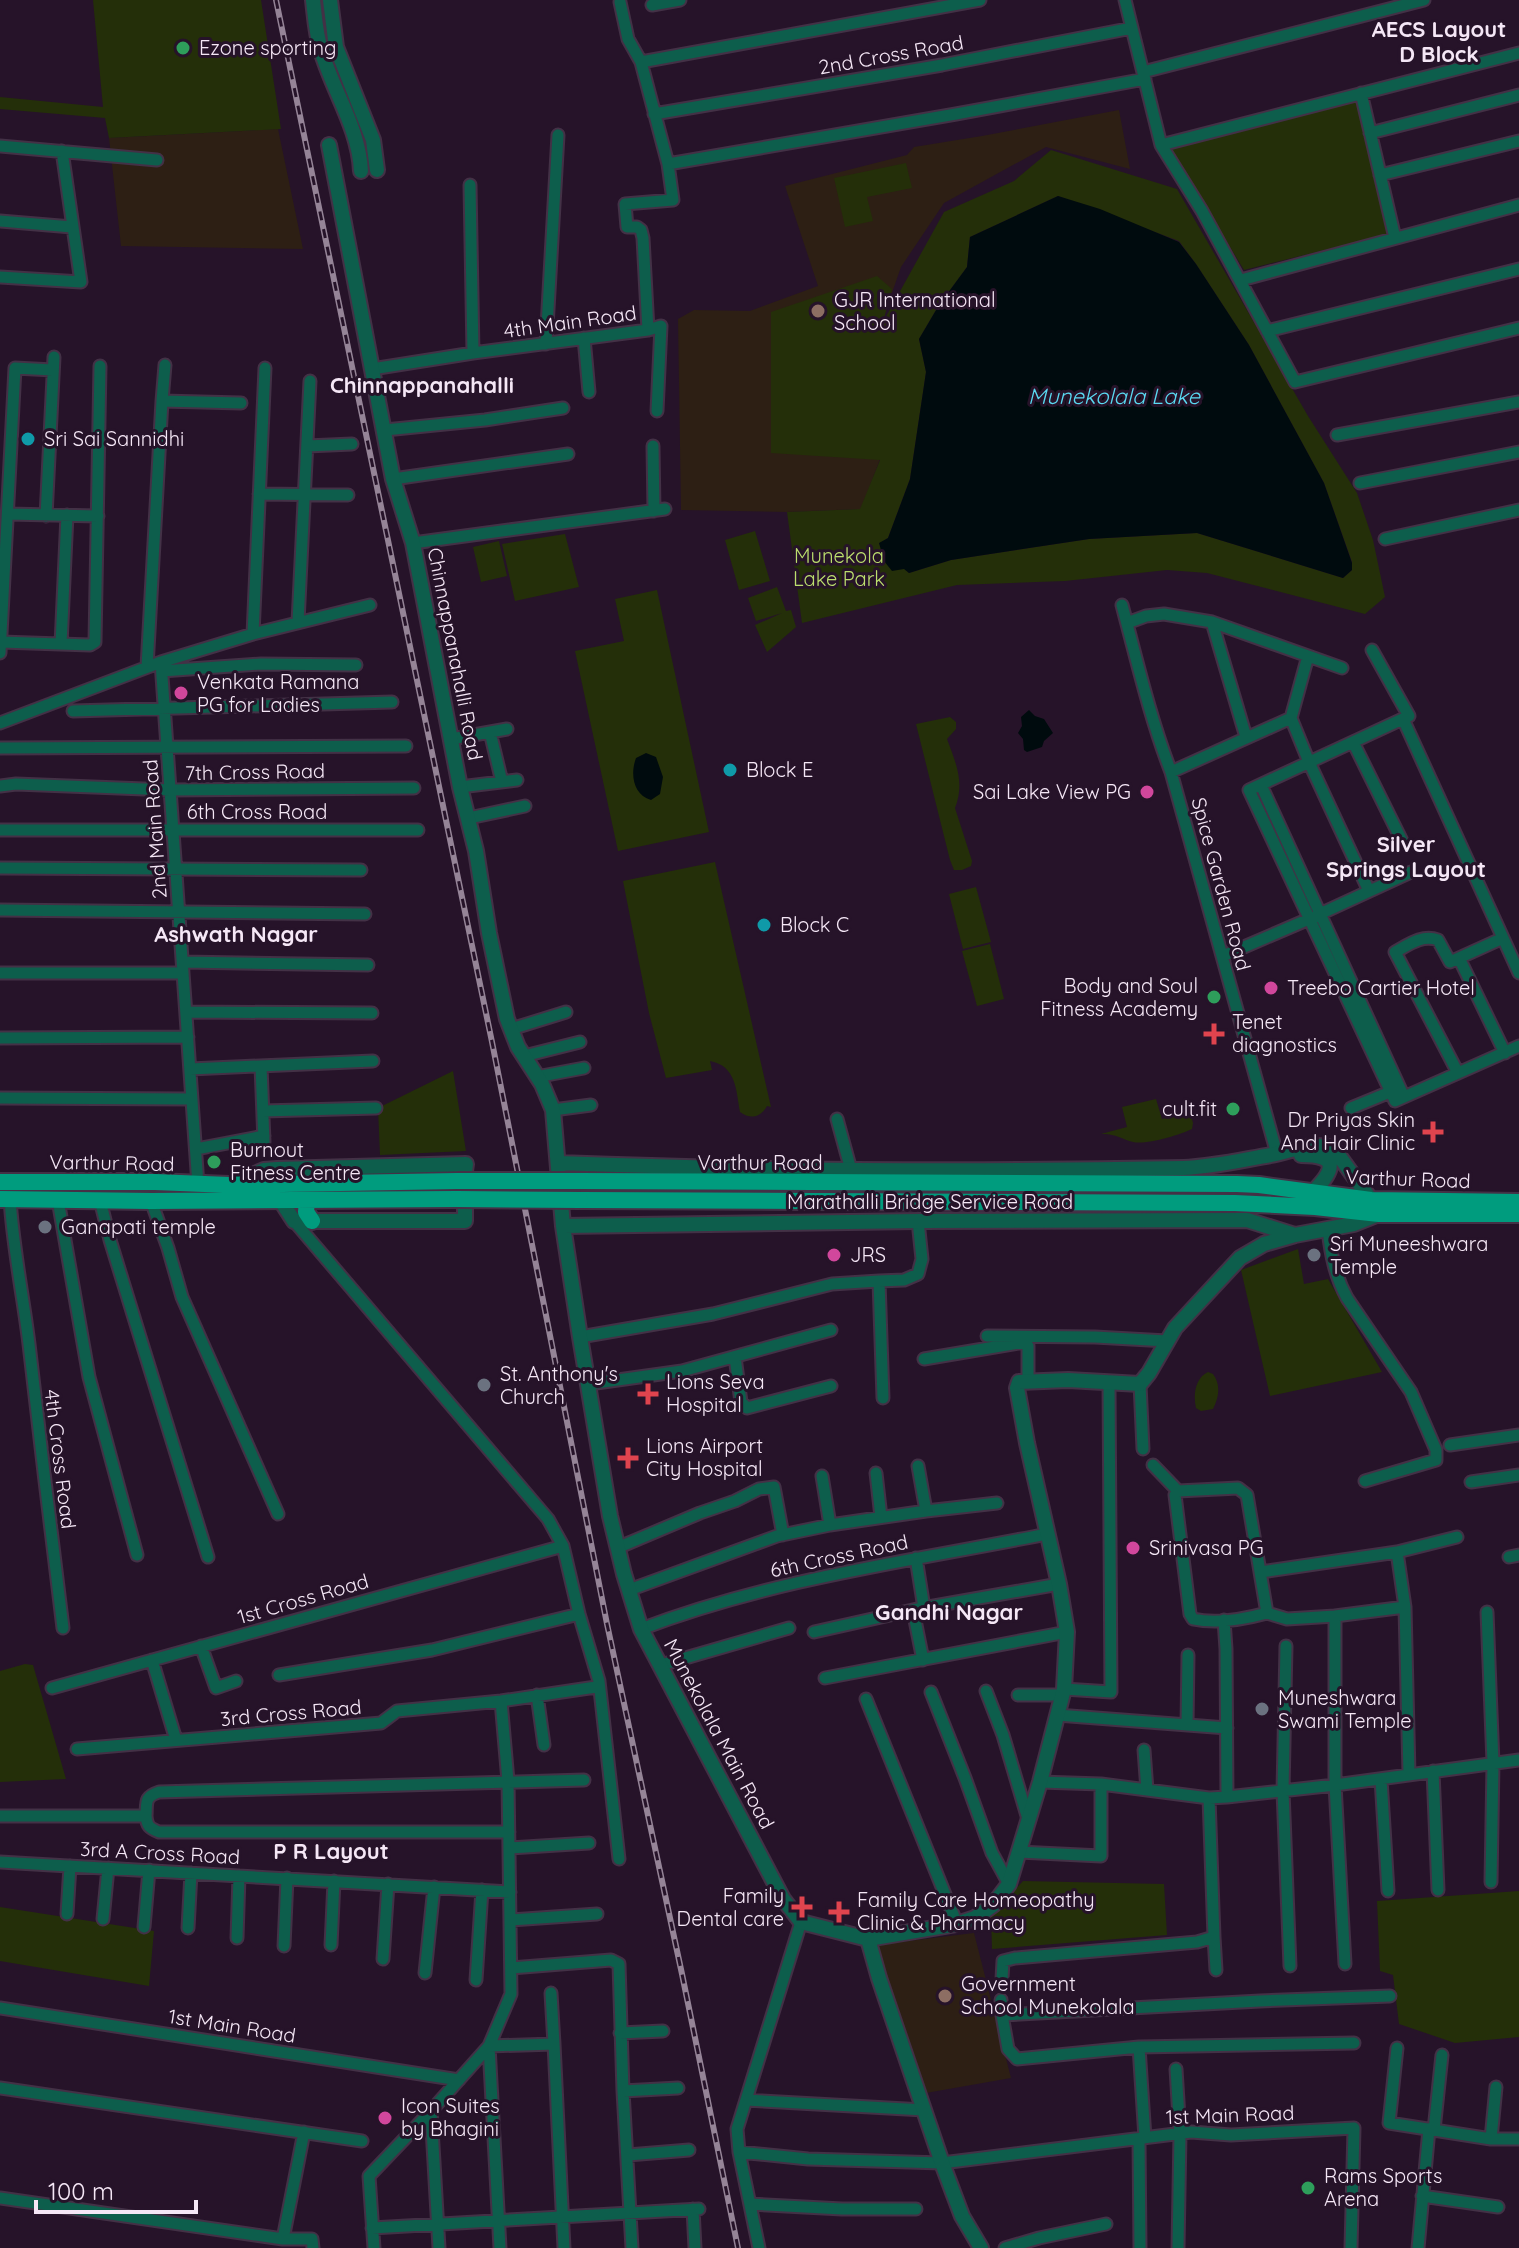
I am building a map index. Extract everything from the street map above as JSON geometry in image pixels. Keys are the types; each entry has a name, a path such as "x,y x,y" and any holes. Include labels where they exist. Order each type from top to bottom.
{"main road":[{"name":"Varthur Road","path":"0,1182 229,1185 463,1172 579,1181 1237,1184 1312,1193 1375,1207 1519,1214"},
{"name":"Varthur Road","path":"5,1199 307,1200 463,1210 580,1200 1235,1203 1315,1207 1519,1202"},
{"path":"307,1200 306,1212 312,1221"}],"street":[{"path":"313,0 318,42 358,144 361,171"},
{"path":"330,0 334,39 373,140 377,170"},
{"path":"652,5 680,0"},
{"path":"641,62 980,0"},
{"path":"1125,0 1161,145 1202,211 1295,382 1519,328"},
{"path":"620,2 628,39 641,62 668,164 956,114 1144,75 1424,0"},
{"name":"2nd Cross Road","path":"654,114 942,65 1132,28"},
{"path":"1161,145 1519,53"},
{"path":"1361,93 1395,238"},
{"path":"1370,133 1519,95"},
{"path":"546,344 558,135"},
{"path":"1380,175 1519,141"},
{"name":"Chinnappanahalli Road","path":"329,145 393,479 413,543 489,933 511,1029 553,1110 558,1163"},
{"path":"0,146 157,160"},
{"path":"0,277 81,282 62,151"},
{"name":"4th Main Road","path":"372,369 648,330 643,238 637,227 627,227 625,204 673,200 668,164"},
{"path":"470,185 473,353"},
{"path":"1241,280 1519,205"},
{"path":"0,221 72,227"},
{"path":"1267,331 1519,269"},
{"path":"648,330 661,326 657,411"},
{"path":"584,338 589,392"},
{"path":"46,516 53,364 15,368 1,648 90,645 95,642 100,366"},
{"path":"147,667 165,365"},
{"path":"253,634 265,368"},
{"path":"298,622 310,381"},
{"path":"162,401 241,403"},
{"path":"1337,435 1519,402"},
{"path":"385,430 563,408"},
{"path":"307,446 352,444"},
{"path":"413,543 660,510 653,446"},
{"path":"1360,483 1519,452"},
{"path":"393,479 568,454"},
{"path":"259,494 348,495"},
{"path":"1385,539 1519,510"},
{"path":"8,514 98,516"},
{"path":"61,644 67,515"},
{"path":"162,667 253,634 370,605"},
{"name":"Spice Garden Road","path":"1122,605 1277,1154"},
{"path":"1127,623 1164,614 1212,622 1342,668"},
{"path":"1212,622 1246,737"},
{"path":"1372,650 1409,716 1249,790 1314,917 1396,1096"},
{"path":"1308,656 1291,718 1369,891"},
{"path":"0,723 147,667 356,665"},
{"name":"2nd Main Road","path":"162,667 198,1185"},
{"path":"73,711 392,702"},
{"path":"1171,772 1291,718"},
{"path":"1403,719 1519,973"},
{"path":"451,739 507,729"},
{"path":"490,732 502,782"},
{"path":"1353,742 1402,841"},
{"path":"0,748 406,746"},
{"path":"460,787 517,780"},
{"path":"1261,785 1314,917"},
{"name":"7th Cross Road","path":"0,786 170,790 414,788"},
{"path":"469,818 525,806"},
{"name":"6th Cross Road","path":"0,830 418,830"},
{"path":"0,868 361,870"},
{"path":"1223,956 1411,872"},
{"path":"0,910 365,914"},
{"path":"1458,1073 1395,952 1430,937 1438,940 1450,962 1503,938"},
{"path":"1459,958 1505,1053"},
{"path":"0,973 368,965"},
{"path":"186,1012 372,1013"},
{"path":"511,1029 566,1012"},
{"path":"0,1038 188,1037"},
{"path":"524,1056 580,1042"},
{"path":"1351,1108 1396,1096 1519,1046"},
{"path":"190,1069 373,1061"},
{"path":"196,1149 264,1139 261,1066"},
{"path":"536,1077 584,1068"},
{"path":"0,1098 192,1099"},
{"path":"553,1110 591,1105"},
{"path":"263,1111 376,1108"},
{"path":"837,1119 851,1170"},
{"name":"Marathalli Bridge Service Road","path":"558,1163 1029,1171 1193,1167 1301,1148 1330,1147 1375,1207 1354,1224 1295,1235 1247,1220 563,1226"},
{"name":"Marathalli Bridge Service Road","path":"1277,1154 1315,1155 1329,1161 1329,1174 1312,1193"},
{"name":"Munekolala Main Road","path":"558,1163 563,1226 580,1337 617,1548 641,1629 783,1899 801,1922"},
{"name":"4th Cross Road","path":"5,1199 29,1345 63,1628"},
{"path":"58,1200 89,1377 137,1555"},
{"path":"100,1200 208,1557"},
{"path":"151,1201 182,1297 278,1514"},
{"path":"281,1201 294,1221 548,1519 563,1546 598,1685 619,1859"},
{"path":"1143,1449 1140,1384 1175,1328 1240,1258 1264,1244 1295,1235 1301,1227 1301,1218 1295,1212 1276,1205"},
{"path":"294,1221 463,1210"},
{"path":"580,1337 713,1314 832,1284 904,1280 918,1274 922,1259 918,1221"},
{"path":"1328,1230 1338,1282 1411,1392 1436,1450 1436,1460 1365,1481"},
{"path":"879,1281 883,1398"},
{"path":"589,1384 682,1371 831,1330"},
{"path":"987,1336 1167,1341"},
{"path":"924,1359 1025,1342 1028,1346 1028,1381"},
{"path":"735,1357 741,1402 747,1408 831,1386"},
{"path":"759,2248 737,2129 801,1922 868,1939 957,1924 975,1918 993,1905 1009,1884 1019,1852 1064,1692 1067,1632 1027,1443 1017,1388 1019,1382 1068,1380 1140,1384"},
{"path":"1018,1695 1111,1692 1109,1383"},
{"path":"1450,1445 1519,1435"},
{"path":"1153,1465 1178,1491 1238,1488 1247,1495 1267,1613"},
{"path":"918,1466 926,1511"},
{"path":"876,1473 881,1517"},
{"path":"1471,1482 1519,1475"},
{"path":"822,1476 830,1525"},
{"path":"617,1548 759,1489 774,1487 783,1535"},
{"path":"1178,1491 1175,1495 1193,1619 1249,1618 1267,1613 1287,1619 1405,1607"},
{"path":"629,1590 777,1536 881,1517 997,1503"},
{"name":"6th Cross Road","path":"641,1629 786,1584 1047,1534"},
{"path":"1261,1572 1397,1552 1457,1537"},
{"name":"1st Cross Road","path":"52,1688 563,1546"},
{"path":"1397,1552 1405,1607 1409,1774"},
{"path":"916,1558 923,1660"},
{"path":"814,1632 1059,1584"},
{"path":"1487,1612 1493,1763 1491,1882"},
{"path":"279,1675 432,1650 579,1614"},
{"path":"1335,1616 1335,1785 1345,1964"},
{"path":"1224,1620 1227,1797"},
{"path":"661,1665 789,1628"},
{"path":"825,1678 1067,1632"},
{"path":"201,1646 216,1688 236,1681"},
{"path":"1286,1646 1283,1791 1290,1966"},
{"path":"1187,1725 1188,1655"},
{"path":"152,1660 176,1740"},
{"name":"3rd Cross Road","path":"77,1749 381,1723 397,1711 501,1701 598,1685"},
{"path":"986,1691 1003,1735 1028,1819"},
{"path":"931,1692 992,1853 1009,1884"},
{"path":"537,1695 544,1745"},
{"path":"866,1699 957,1924"},
{"path":"374,2248 369,2176 489,2046 511,1994 508,1781 501,1701"},
{"path":"1057,1715 1227,1728"},
{"path":"1144,1750 1147,1790"},
{"path":"1040,1782 1101,1784 1209,1798 1335,1785 1519,1760"},
{"path":"1433,1771 1438,1890"},
{"path":"1381,1779 1388,1891"},
{"path":"509,1832 159,1832 146,1824 147,1800 150,1795 159,1792 584,1780"},
{"path":"1019,1852 1101,1856 1101,1784"},
{"path":"1209,1798 1216,1970"},
{"path":"0,1816 146,1816"},
{"path":"510,1848 589,1843"},
{"name":"3rd A Cross Road","path":"0,1862 510,1892"},
{"path":"67,1914 70,1866"},
{"path":"103,1919 108,1868"},
{"path":"144,1927 149,1870"},
{"path":"188,1928 191,1873"},
{"path":"237,1938 239,1876"},
{"path":"284,1946 287,1878"},
{"path":"331,1945 334,1881"},
{"path":"383,1959 388,1884"},
{"path":"425,1973 434,1887"},
{"path":"476,1980 482,1890"},
{"path":"511,1920 597,1914"},
{"path":"1002,1979 1003,1961 1015,1958 1197,1942 1214,1937"},
{"path":"868,1939 942,2163 962,2216 981,2248"},
{"path":"511,1968 619,1964 632,2248"},
{"path":"551,1993 564,2248"},
{"path":"1002,2015 1390,1996"},
{"path":"1001,2000 1008,2049 1017,2059 1139,2047 1354,2043"},
{"name":"1st Main Road","path":"0,2008 459,2080"},
{"path":"620,2033 663,2031"},
{"path":"489,2046 554,2044"},
{"path":"489,2046 500,2248"},
{"path":"1139,2047 1142,2138 1140,2248"},
{"path":"1397,2048 1389,2123 1491,2139 1519,2139"},
{"path":"1418,2248 1422,2196 1442,2055"},
{"path":"1176,2069 1180,2134 1178,2248"},
{"path":"1491,2139 1496,2087"},
{"path":"0,2088 362,2141"},
{"path":"623,2091 678,2088"},
{"path":"746,2100 924,2110"},
{"path":"431,2111 439,2248"},
{"name":"1st Main Road","path":"739,2152 808,2159 942,2163 1191,2132 1231,2135 1354,2128 1351,2248"},
{"path":"283,2239 304,2132"},
{"path":"628,2155 689,2150"},
{"path":"1422,2196 1498,2207"},
{"path":"0,2198 283,2239 312,2239 313,2248"},
{"path":"750,2204 916,2209"},
{"path":"372,2228 696,2209 695,2248"},
{"path":"1005,2248 1106,2224"}],"shaded area":[{"name":"GJR International School","path":"1119,110 1130,169 1046,147 944,203 901,267 880,327 880,459 861,509 787,512 681,510 678,319 694,310 750,311 818,286 785,186 907,155 914,147"},
{"path":"278,129 303,249 121,246 109,138"},
{"path":"974,1933 1011,2078 926,2093 876,1945"}],"green space":[{"name":"Ezone sporting","path":"93,0 261,0 281,129 109,138 105,118 0,109 0,97 103,107"},
{"path":"1357,100 1389,234 1244,270 1169,147"},
{"name":"Munekola Lake Park","path":"1051,150 1177,189 1308,416 1357,493 1373,540 1385,597 1365,614 1207,573 1167,570 1065,581 957,585 802,623 787,512 860,509 880,460 771,453 771,312 877,276 892,289 883,322 944,212 1014,181","holes":["1058,196 1179,241 1249,345 1324,483 1352,562 1352,570 1343,578 1197,533 1089,539 951,560 909,573 879,544 888,538 910,479 926,372 919,339 967,267 970,237"]},
{"path":"906,163 912,188 867,197 873,221 845,227 834,178"},
{"path":"755,531 770,581 739,590 725,540"},
{"path":"565,534 579,587 515,601 502,544"},
{"path":"499,541 507,576 481,582 473,547"},
{"path":"777,587 786,611 791,610 796,627 767,652 755,625 782,613 756,621 748,598"},
{"path":"657,590 709,832 618,851 575,651 624,641 615,599"},
{"path":"950,717 956,722 956,729 947,739 959,782 955,808 972,861 971,866 962,870 954,870 950,860 916,724"},
{"path":"715,862 771,1107 767,1106 755,1116 740,1112 730,1073 719,1064 710,1061 712,1070 666,1078 649,1013 623,881"},
{"path":"976,887 991,942 963,949 949,894"},
{"path":"990,944 1004,999 977,1006 962,951"},
{"path":"453,1071 466,1151 380,1155 378,1108"},
{"path":"1156,1099 1162,1119 1190,1112 1192,1129 1139,1143 1101,1134 1127,1127 1122,1107"},
{"path":"1298,1249 1304,1284 1328,1279 1382,1372 1270,1396 1241,1270"},
{"path":"1208,1372 1216,1378 1218,1396 1213,1409 1201,1411 1196,1408 1195,1392 1200,1378"},
{"path":"25,1664 33,1665 66,1779 0,1782 0,1671"},
{"path":"1023,1881 1164,1884 1167,1935 992,1949 991,1916"},
{"path":"1519,1891 1519,2037 1455,2043 1399,2024 1393,1975 1380,1971 1377,1901"},
{"path":"0,1907 154,1931 149,1986 0,1961"}],"water":[{"name":"Munekolala Lake","path":"1058,196 1100,209 1179,242 1196,264 1249,345 1324,483 1352,563 1352,570 1343,578 1197,533 1089,539 951,560 909,573 904,569 892,571 884,561 879,543 888,538 910,479 926,372 919,339 967,267 970,237"},
{"path":"1029,710 1044,719 1053,733 1042,747 1027,752 1018,733 1022,726 1021,717"},
{"path":"646,753 656,757 663,777 660,794 651,800 640,794 633,777 636,758"}],"railway":[{"path":"276,0 492,1042 607,1624 738,2248"}],"place":[{"name":"Ezone sporting","path":"183,48"},
{"name":"GJR International School","path":"818,311"},
{"name":"Sri Sai Sannidhi","path":"28,439"},
{"name":"Venkata Ramana PG for Ladies","path":"181,693"},
{"name":"Block E","path":"730,770"},
{"name":"Sai Lake View PG","path":"1147,792"},
{"name":"Block C","path":"764,925"},
{"name":"Treebo Cartier Hotel","path":"1271,988"},
{"name":"Body and Soul Fitness Academy","path":"1214,997"},
{"name":"Tenet diagnostics","path":"1214,1034"},
{"name":"cult.fit","path":"1233,1109"},
{"name":"Dr Priyas Skin And Hair Clinic","path":"1433,1132"},
{"name":"Burnout Fitness Centre","path":"214,1162"},
{"name":"Ganapati temple","path":"45,1227"},
{"name":"JRS","path":"834,1255"},
{"name":"Sri Muneeshwara Temple","path":"1314,1255"},
{"name":"St. Anthony's Church","path":"484,1385"},
{"name":"Lions Seva Hospital","path":"648,1394"},
{"name":"Lions Airport City Hospital","path":"628,1458"},
{"name":"Srinivasa PG","path":"1133,1548"},
{"name":"Muneshwara Swami Temple","path":"1262,1709"},
{"name":"Family Dental care","path":"802,1907"},
{"name":"Family Care Homeopathy Clinic & Pharmacy","path":"839,1912"},
{"name":"Government School Munekolala","path":"945,1996"},
{"name":"Icon Suites by Bhagini","path":"385,2118"},
{"name":"Rams Sports Arena","path":"1308,2188"}],"district":[{"name":"AECS Layout D Block","path":"1439,42"},
{"name":"Chinnappanahalli","path":"422,385"},
{"name":"Silver Springs Layout","path":"1406,856"},
{"name":"Ashwath Nagar","path":"236,934"},
{"name":"Gandhi Nagar","path":"949,1612"},
{"name":"P R Layout","path":"331,1851"}]}
